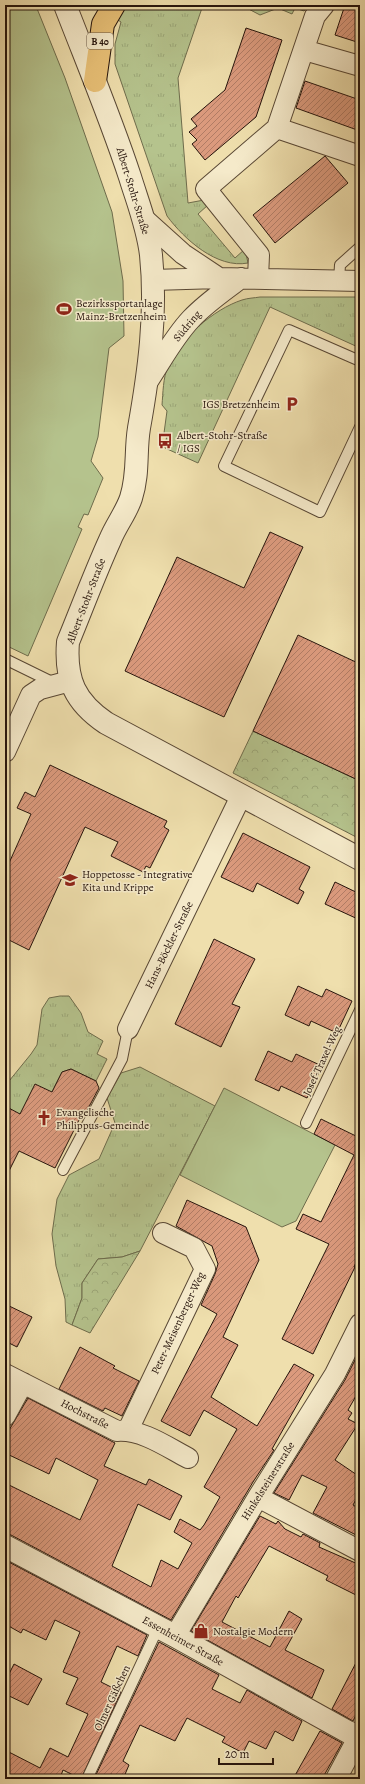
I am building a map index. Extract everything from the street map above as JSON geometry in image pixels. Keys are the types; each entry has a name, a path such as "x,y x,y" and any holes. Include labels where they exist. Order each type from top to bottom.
{"highway":[{"name":"B 40","path":"95,81 103,24 114,5"}],"street":[{"name":"Albert-Stohr-Straße","path":"63,682 68,668 68,642 111,538 112,513 138,434 152,331 153,280 150,253 143,218 126,164 65,5"},
{"path":"250,278 258,255 206,189 277,128 315,16 324,5"},
{"path":"304,50 360,66"},
{"path":"277,128 360,156"},
{"path":"143,218 183,254 220,278"},
{"path":"153,280 220,278 360,280"},
{"name":"Südring","path":"146,384 176,337 190,320 203,307 250,278"},
{"path":"5,752 32,695 40,689 63,682 83,705 106,724 360,859"},
{"name":"Hans-Böckler-Straße","path":"128,1029 241,796"},
{"name":"Peter-Meisenberger-Weg","path":"128,1430 205,1269 194,1248 163,1233"},
{"name":"Hinkelsteinerstraße","path":"167,1632 258,1497 335,1374 360,1324"},
{"name":"Hochstraße","path":"5,1374 117,1431 128,1430 143,1434 188,1458"},
{"path":"5,1416 23,1383"},
{"path":"258,1497 360,1551"},
{"name":"Essenheimer Straße","path":"5,1546 167,1632 348,1732 360,1736"},
{"path":"336,1779 360,1736"}],"lane":[{"path":"339,280 340,265 360,247"},
{"path":"360,361 289,330 224,466 320,512 360,427"},
{"path":"5,659 63,682"},
{"name":"Josef-Traxel-Weg","path":"306,1124 360,1010"},
{"path":"63,1170 122,1059 128,1029"},
{"name":"Olmer Gäßchen","path":"87,1779 167,1632"}],"green space":[{"name":"Bezirkssportanlage Mainz-Bretzenheim","path":"5,5 35,5 38,11 65,78 112,212 123,281 124,336 109,348 98,437 91,461 103,478 88,515 84,514 78,527 82,529 28,656 5,645"},
{"path":"122,5 203,5 178,78 188,203 204,200 208,205 198,214 235,258 245,249 248,263 236,264 213,257 192,243 182,234 167,216 115,64 115,44 121,22 115,18"},
{"path":"241,5 309,5 304,11 295,8 292,14 278,8 260,15"},
{"path":"260,297 360,297 360,348 270,307 198,463 165,448 167,434 164,433 167,411 162,405 163,391 166,371 173,356 180,346 199,326 220,310 244,299"},
{"path":"253,731 360,781 360,839 233,773"},
{"path":"69,996 81,1013 88,1032 103,1041 97,1054 107,1059 96,1081 71,1069 62,1072 52,1092 20,1114 5,1113 5,1086 37,1045 42,1009 49,998"},
{"path":"140,1067 215,1106 140,1251 122,1257 98,1259 82,1283 82,1298 72,1325 66,1322 65,1299 56,1266 52,1234 57,1199 69,1175 99,1159 115,1123 107,1098 121,1073"},
{"path":"224,1088 335,1145 296,1221 282,1227 180,1175"},
{"path":"140,1251 90,1333 72,1325 82,1298 82,1283 98,1259 122,1257"}],"building":[{"path":"345,5 360,5 360,43 335,35"},
{"path":"246,28 282,40 256,117 205,160 192,144 197,140 189,132 197,126 191,119 225,90"},
{"path":"305,81 360,100 360,131 296,108"},
{"path":"325,156 348,183 275,243 253,215"},
{"path":"270,532 303,547 224,717 125,671 177,557 244,588"},
{"path":"298,635 360,664 360,781 253,731"},
{"path":"50,765 167,821 164,827 169,830 150,868 146,866 143,872 111,856 118,842 85,827 29,950 5,938 5,872 31,814 17,808 25,792 35,797"},
{"path":"243,833 310,867 299,889 304,892 298,904 257,883 253,892 221,877"},
{"path":"335,882 360,894 360,920 325,904"},
{"path":"214,939 255,959 232,1004 240,1007 221,1047 175,1024"},
{"path":"298,986 322,997 326,989 352,1001 337,1033 311,1021 309,1026 285,1015"},
{"path":"268,1051 292,1062 296,1054 322,1066 307,1098 281,1086 279,1091 255,1080"},
{"name":"Evangelische Philippus-Gemeinde","path":"71,1069 96,1081 99,1088 83,1118 79,1120 55,1168 19,1151 5,1179 5,1106 20,1114 35,1084 52,1092 62,1072"},
{"path":"321,1119 360,1138 360,1253 355,1267 313,1354 282,1339 329,1244 296,1229 303,1214 321,1222 354,1155 314,1134"},
{"path":"187,1200 246,1227 259,1260 223,1337 238,1345 211,1397 257,1426 294,1364 314,1375 272,1449 274,1450 253,1482 171,1620 11,1535 5,1534 5,1483 80,1520 98,1480 56,1458 49,1474 5,1453 5,1437 28,1398 115,1443 104,1466 146,1485 149,1479 182,1496 170,1520 138,1504 112,1566 151,1587 161,1560 178,1569 192,1543 174,1532 180,1519 200,1530 204,1525 220,1497 204,1487 237,1429 204,1410 190,1436 161,1421 217,1314 201,1305 218,1264 212,1246 176,1226"},
{"path":"5,1304 32,1317 17,1347 5,1341"},
{"path":"80,1347 115,1366 113,1368 139,1381 122,1416 105,1408 103,1411 59,1389"},
{"path":"360,1350 360,1389 348,1410 352,1413 348,1419 358,1424 335,1460 360,1477 360,1492 353,1505 360,1509 360,1537 313,1513 327,1487 302,1475 289,1500 274,1493 345,1380"},
{"path":"260,1516 276,1524 278,1521 285,1529 301,1537 303,1534 320,1543 319,1547 360,1565 360,1597 326,1580 328,1576 269,1546 238,1598 236,1596 222,1622 270,1647 289,1611 302,1619 285,1650 324,1670 312,1698 191,1631"},
{"path":"5,1560 147,1635 138,1656 117,1646 101,1682 121,1692 81,1779 63,1770 60,1778 62,1779 16,1779 5,1773 5,1750 40,1768 50,1748 68,1757 88,1714 66,1704 78,1678 63,1672 80,1632 55,1620 46,1640 23,1629 21,1633 5,1624"},
{"path":"159,1642 219,1675 212,1689 240,1703 247,1690 302,1721 293,1741 275,1731 266,1749 249,1741 243,1753 222,1742 225,1737 187,1718 175,1741 140,1725 123,1761 129,1765 123,1779 111,1774 109,1779 94,1779"},
{"path":"360,1655 360,1707 353,1721 332,1709"},
{"path":"14,1664 42,1679 28,1705 5,1694 5,1682"},
{"path":"320,1731 342,1743 322,1779 293,1779"}],"place":[{"name":"Bezirkssportanlage Mainz-Bretzenheim","path":"64,309"},
{"name":"IGS Bretzenheim","path":"292,404"},
{"name":"Albert-Stohr-Straße / IGS","path":"165,441"},
{"name":"Hoppetosse - Integrative Kita und Krippe","path":"70,880"},
{"name":"Evangelische Philippus-Gemeinde","path":"44,1118"},
{"name":"Nostalgie Modern","path":"201,1631"}]}
